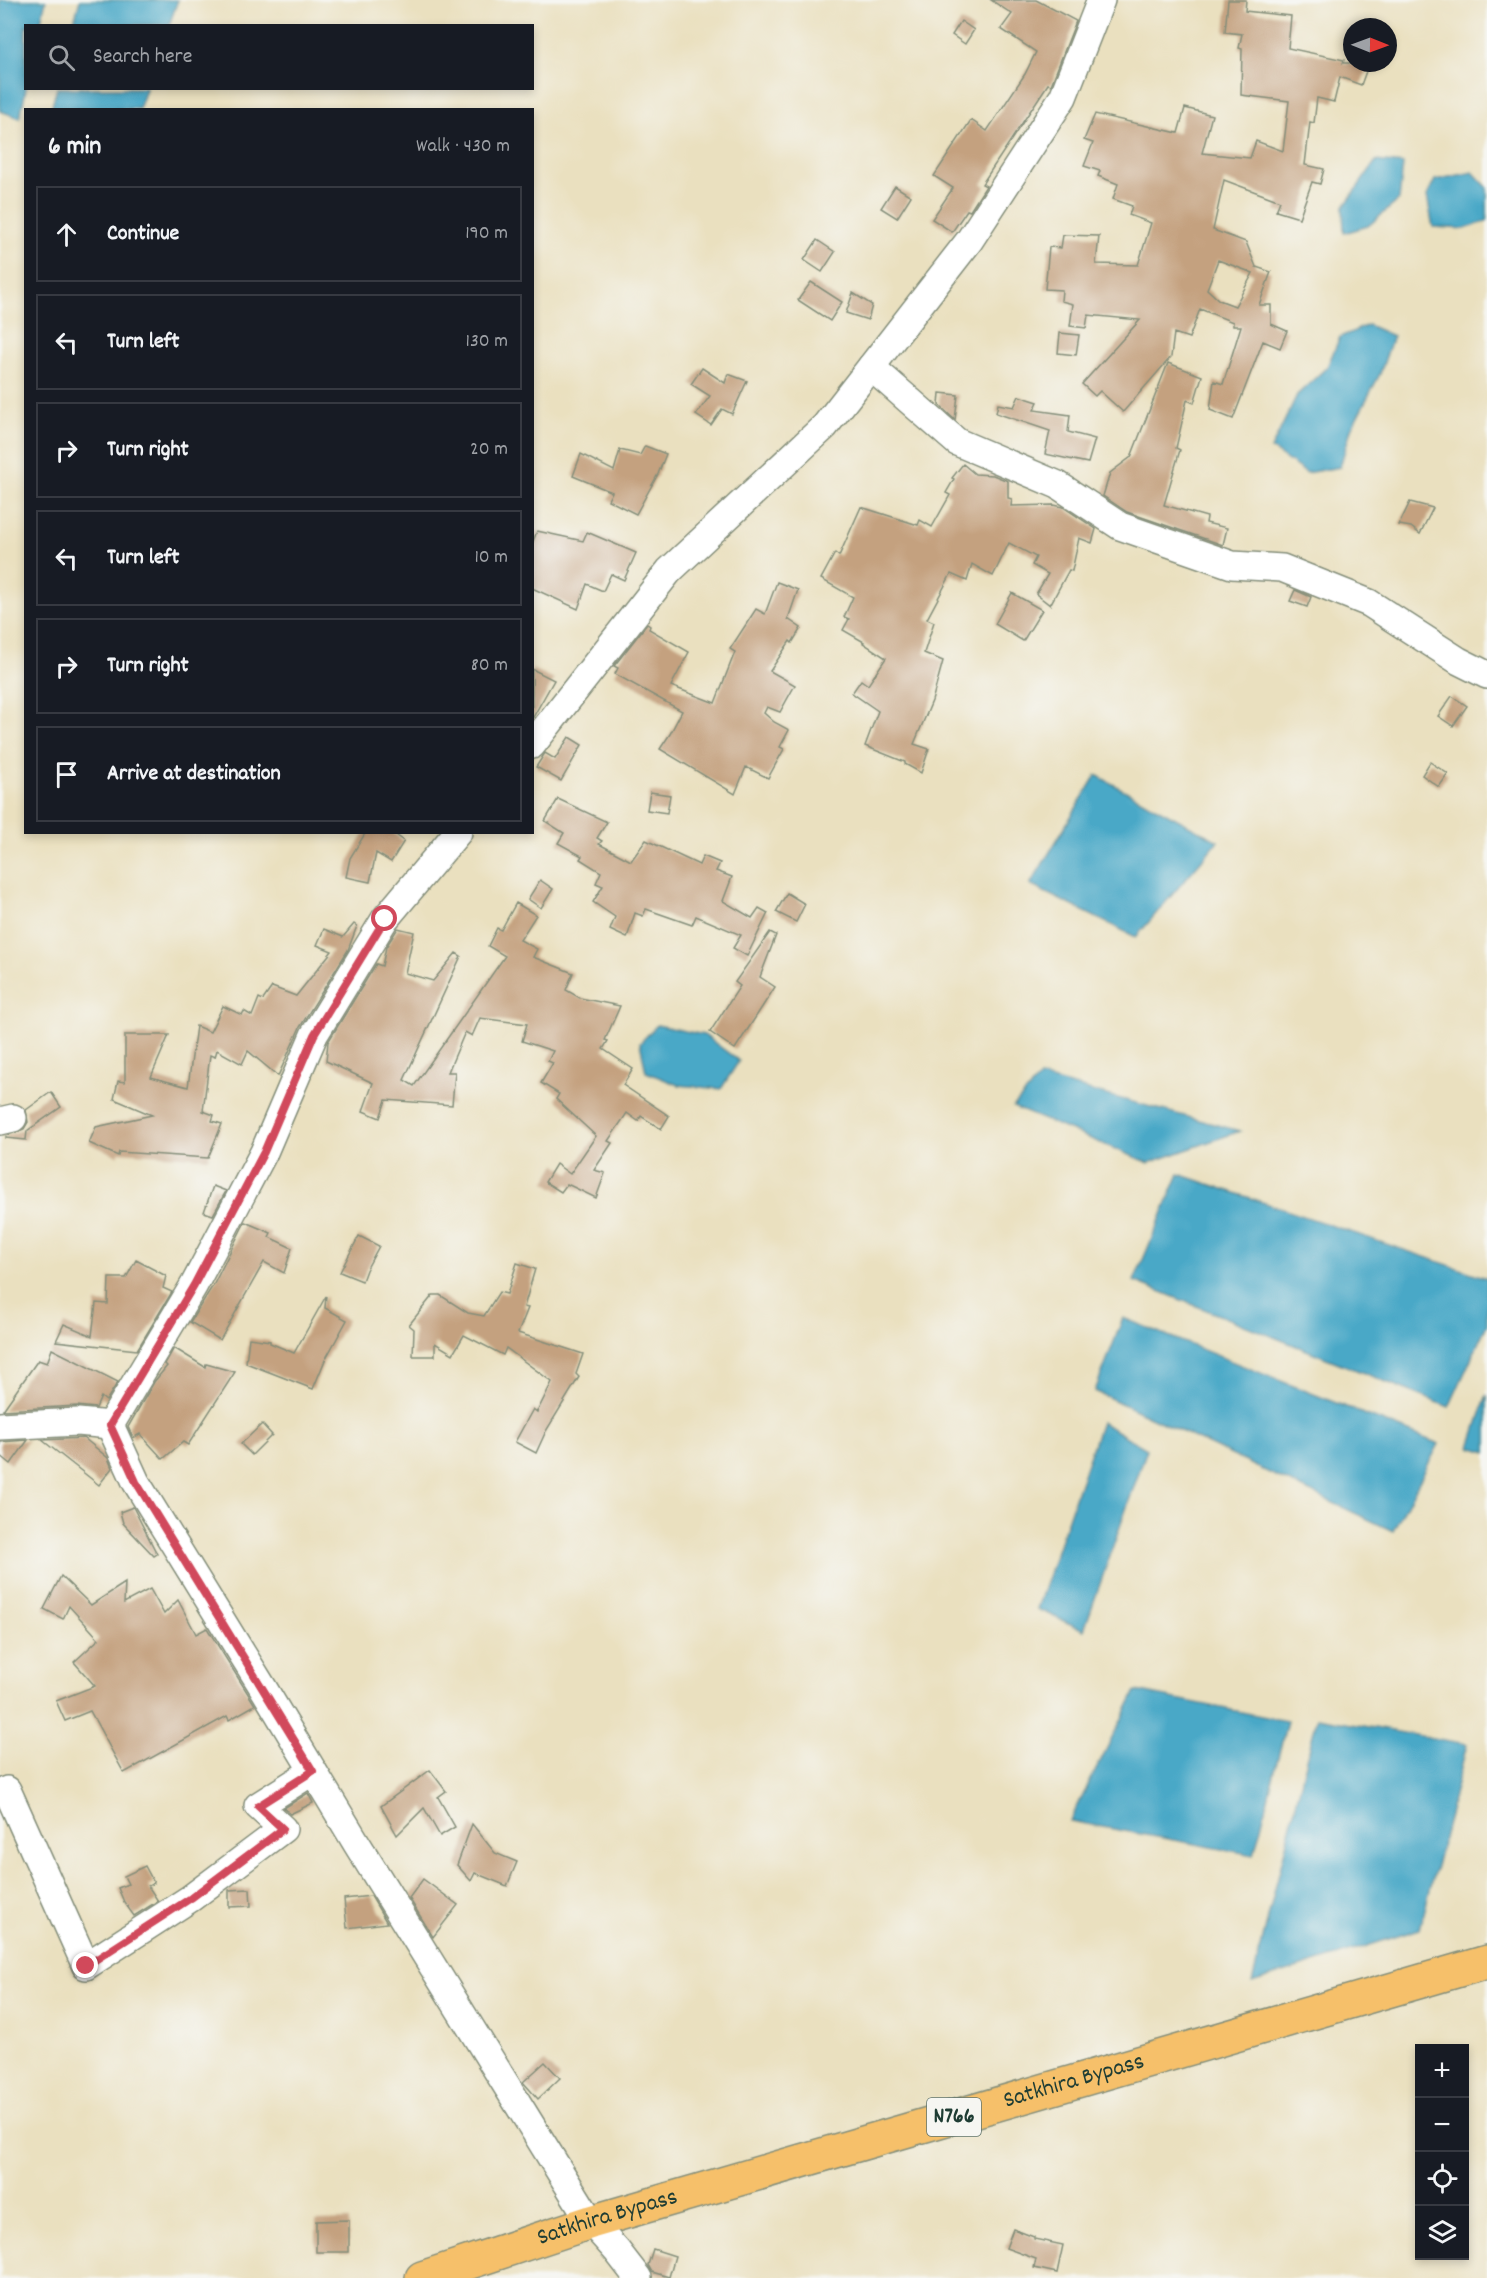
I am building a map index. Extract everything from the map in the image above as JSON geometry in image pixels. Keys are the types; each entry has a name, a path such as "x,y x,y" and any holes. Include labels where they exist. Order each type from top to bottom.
{"highway":[{"name":"Satkhira Bypass","path":"422,2278 591,2222 1487,1962"}],"street":[{"path":"534,742 669,571 825,426 969,241 1063,97 1101,0"},
{"path":"871,367 957,442 1058,485 1120,526 1232,565 1282,568 1369,603 1459,661 1487,675"},
{"path":"110,1425 194,1285 264,1152 314,1035 385,919 456,834"},
{"path":"0,1426 78,1422 110,1425"},
{"path":"110,1425 136,1482 591,2222 638,2278"},
{"path":"8,1790 86,1966 191,1898 283,1829 258,1806 313,1771"}],"water":[{"path":"0,0 46,0 40,24 24,24 26,90 20,118 0,111"},
{"path":"80,0 178,0 169,24 73,24"},
{"path":"56,90 146,90 139,108 51,108"},
{"path":"1376,161 1403,164 1399,200 1368,226 1344,233 1343,208"},
{"path":"1473,172 1487,187 1487,221 1465,229 1433,227 1427,196 1435,180"},
{"path":"1368,325 1393,336 1380,374 1351,429 1340,467 1306,473 1271,449 1297,395 1327,367 1340,337"},
{"path":"1096,775 1218,841 1136,937 1030,885"},
{"path":"657,1025 704,1035 739,1061 721,1089 678,1085 646,1072 640,1043"},
{"path":"1040,1077 1240,1131 1149,1163 1013,1107"},
{"path":"1179,1174 1487,1278 1487,1324 1449,1407 1134,1281"},
{"path":"1123,1318 1439,1444 1393,1531 1095,1391"},
{"path":"1487,1395 1487,1452 1470,1447"},
{"path":"1101,1422 1147,1449 1084,1630 1037,1609"},
{"path":"1136,1691 1287,1721 1254,1855 1070,1821"},
{"path":"1317,1718 1467,1744 1420,1929 1252,1983"}],"building":[{"path":"991,0 1036,0 1076,21 1051,85 1048,84 982,184 986,186 970,211 967,210 952,232 932,219 953,188 934,176 971,120 987,131 1025,74 1036,52 1001,29 1012,14"},
{"path":"1228,0 1246,0 1245,11 1291,16 1288,48 1343,60 1343,72 1366,72 1361,85 1340,77 1334,102 1317,98 1314,123 1310,122 1305,165 1324,169 1320,184 1312,182 1299,218 1276,211 1280,201 1224,180 1213,230 1246,242 1256,267 1271,272 1259,305 1271,305 1271,324 1287,331 1280,348 1263,341 1233,419 1210,410 1214,381 1223,384 1241,326 1233,326 1233,322 1200,309 1189,338 1174,333 1171,357 1123,412 1100,391 1095,396 1082,384 1140,320 1088,315 1086,328 1070,326 1073,304 1061,301 1062,290 1045,289 1049,247 1061,248 1063,235 1099,236 1096,264 1138,265 1151,223 1129,215 1132,206 1113,199 1118,184 1098,176 1100,171 1084,166 1093,143 1084,140 1095,114 1178,133 1185,108 1212,115 1202,153 1250,158 1256,141 1283,151 1289,101 1241,95 1242,49 1239,48 1242,34 1225,32","holes":["1218,260 1253,273 1235,306 1219,300 1207,289"]},
{"path":"961,21 974,30 965,44 952,35"},
{"path":"895,186 911,196 897,218 881,208"},
{"path":"817,240 835,252 822,272 804,260"},
{"path":"811,282 842,302 830,321 798,300"},
{"path":"853,293 872,305 868,320 846,313"},
{"path":"1060,333 1079,335 1076,355 1058,353"},
{"path":"1168,363 1202,376 1194,403 1187,400 1176,448 1180,450 1164,505 1207,517 1206,523 1227,528 1223,545 1127,512 1103,496 1110,473 1131,457"},
{"path":"702,368 725,383 728,374 747,381 732,414 722,409 711,425 696,415 710,396 691,384"},
{"path":"940,393 958,395 955,420 939,405"},
{"path":"1019,396 1038,402 1034,410 1070,415 1068,432 1095,439 1088,463 1045,454 1050,431 996,413 998,404 1014,407"},
{"path":"645,446 666,454 636,514 608,500 612,492 573,476 581,454 614,471 620,450 640,455"},
{"path":"963,464 975,474 993,475 1008,481 1008,498 1012,499 1011,506 1054,505 1063,507 1096,529 1092,543 1079,538 1072,571 1069,570 1050,605 1036,594 1048,574 1032,565 1036,557 1009,543 993,576 972,564 967,581 951,574 927,619 934,622 924,653 943,661 932,701 914,744 929,749 921,773 905,762 865,746 878,711 852,693 861,680 868,685 886,658 843,630 849,619 844,617 853,597 821,579 835,553 839,556 861,507 918,525 920,520 932,527 950,495 946,493 954,479 952,478"},
{"path":"1410,502 1433,508 1420,534 1411,527 1399,525"},
{"path":"537,531 583,541 587,532 636,553 624,580 611,574 603,591 587,584 578,609 534,589 534,539"},
{"path":"777,582 798,590 788,619 801,628 770,671 795,685 780,712 767,707 764,713 774,722 789,730 780,747 784,749 768,778 746,767 735,794 660,749 682,711 615,674 618,668 614,666 647,624 650,626 649,629 689,652 671,686 715,703 735,652 730,649 756,609 765,614"},
{"path":"1295,590 1311,597 1307,607 1290,601"},
{"path":"1012,593 1042,610 1023,641 995,624"},
{"path":"534,670 554,680 534,715"},
{"path":"1452,696 1467,706 1453,726 1438,716"},
{"path":"569,737 582,745 561,781 536,767 545,753 555,759"},
{"path":"1430,762 1448,774 1439,787 1422,775"},
{"path":"650,792 670,795 667,813 647,810"},
{"path":"558,799 607,822 597,838 602,841 599,844 631,861 646,840 699,865 703,856 720,863 716,871 732,877 723,901 752,918 759,908 768,913 747,956 733,948 741,935 696,916 692,925 646,909 643,916 635,913 627,938 610,930 615,917 593,902 603,886 596,883 601,872 580,859 582,856 558,843 564,833 545,821"},
{"path":"365,834 395,834 404,841 391,862 376,853 370,882 346,877 350,858"},
{"path":"540,880 553,889 541,908 528,899"},
{"path":"787,893 805,904 796,922 776,912"},
{"path":"516,903 536,915 520,940 537,949 533,957 573,973 566,990 580,998 620,1006 603,1049 633,1069 623,1085 669,1116 661,1129 641,1116 638,1121 627,1113 608,1141 612,1143 594,1170 605,1173 596,1198 567,1184 561,1192 545,1182 556,1164 570,1174 596,1136 556,1099 559,1094 541,1083 553,1063 548,1061 553,1051 522,1041 527,1024 480,1018 472,1036 465,1032 448,1072 455,1072 452,1105 386,1100 380,1118 363,1111 373,1083 326,1061 328,1042 376,964 382,966 386,947 398,928 414,932 405,973 433,981 456,953 461,956 404,1080 414,1086 505,956 488,946 497,928 501,930"},
{"path":"354,924 357,926 348,950 300,1027 278,1076 248,1051 242,1064 217,1050 215,1057 210,1055 203,1111 214,1115 212,1121 222,1124 208,1158 119,1152 118,1156 89,1143 96,1127 152,1115 114,1099 118,1081 125,1082 125,1035 169,1035 151,1077 188,1087 196,1026 210,1032 223,1006 242,1015 244,1011 252,1016 259,998 263,1000 272,987 296,996 332,951 317,945 324,929 343,937"},
{"path":"770,932 776,935 760,977 775,987 735,1049 710,1032 740,986 735,982"},
{"path":"51,1092 61,1107 27,1131 26,1140 6,1138 24,1129 28,1122 26,1110"},
{"path":"213,1186 226,1191 213,1215 204,1212"},
{"path":"245,1222 271,1233 269,1237 292,1248 284,1273 264,1262 220,1340 190,1322 214,1284"},
{"path":"359,1236 379,1246 362,1281 340,1272"},
{"path":"136,1260 166,1276 163,1288 172,1292 137,1350 56,1341 64,1324 92,1336 96,1303 108,1304 109,1278 126,1278"},
{"path":"517,1263 535,1269 524,1307 528,1308 518,1333 583,1354 576,1374 579,1377 546,1431 536,1453 515,1442 533,1409 537,1412 552,1382 506,1348 503,1355 464,1335 453,1354 435,1343 435,1356 413,1356 414,1329 409,1325 433,1295 440,1295 468,1313 484,1316 499,1292 507,1294"},
{"path":"326,1296 325,1308 347,1320 325,1360 313,1389 246,1363 249,1338 270,1341 294,1353"},
{"path":"174,1348 205,1367 206,1364 235,1372 188,1445 183,1442 163,1459 140,1434 133,1438 128,1427 154,1382 167,1366 165,1364"},
{"path":"52,1349 118,1382 106,1401 101,1397 96,1408 77,1406 3,1410 38,1360 47,1363"},
{"path":"262,1424 272,1435 252,1455 241,1444"},
{"path":"84,1438 108,1458 112,1468 99,1485 42,1440"},
{"path":"28,1440 11,1464 0,1455 0,1442"},
{"path":"133,1507 157,1554 154,1556 123,1523 120,1512"},
{"path":"61,1576 91,1605 125,1583 124,1603 150,1589 164,1614 178,1600 196,1634 207,1628 255,1705 229,1720 227,1716 124,1773 90,1711 65,1721 56,1701 95,1686 74,1662 99,1639 69,1606 63,1619 44,1609"},
{"path":"430,1770 446,1791 438,1797 455,1827 440,1836 424,1808 397,1835 381,1806"},
{"path":"308,1793 313,1803 290,1814 284,1808"},
{"path":"472,1824 495,1853 517,1862 507,1886 475,1873 471,1881 457,1865"},
{"path":"145,1866 154,1883 148,1886 158,1901 134,1916 118,1888 128,1884 124,1876"},
{"path":"423,1879 458,1905 433,1937 409,1898"},
{"path":"250,1889 251,1906 229,1907 229,1890"},
{"path":"371,1896 387,1923 347,1928 344,1899"},
{"path":"545,2062 560,2078 538,2099 523,2082"},
{"path":"349,2220 349,2252 316,2252 316,2221"},
{"path":"1013,2229 1034,2237 1034,2239 1063,2245 1057,2273 1034,2268 1036,2259 1006,2248"},
{"path":"653,2249 675,2256 669,2277 652,2272 648,2265"}],"route":[{"path":"86,1966 191,1898 283,1829 258,1806 313,1771 136,1482 110,1425 142,1368 194,1285 264,1152 314,1035 385,919"}]}
